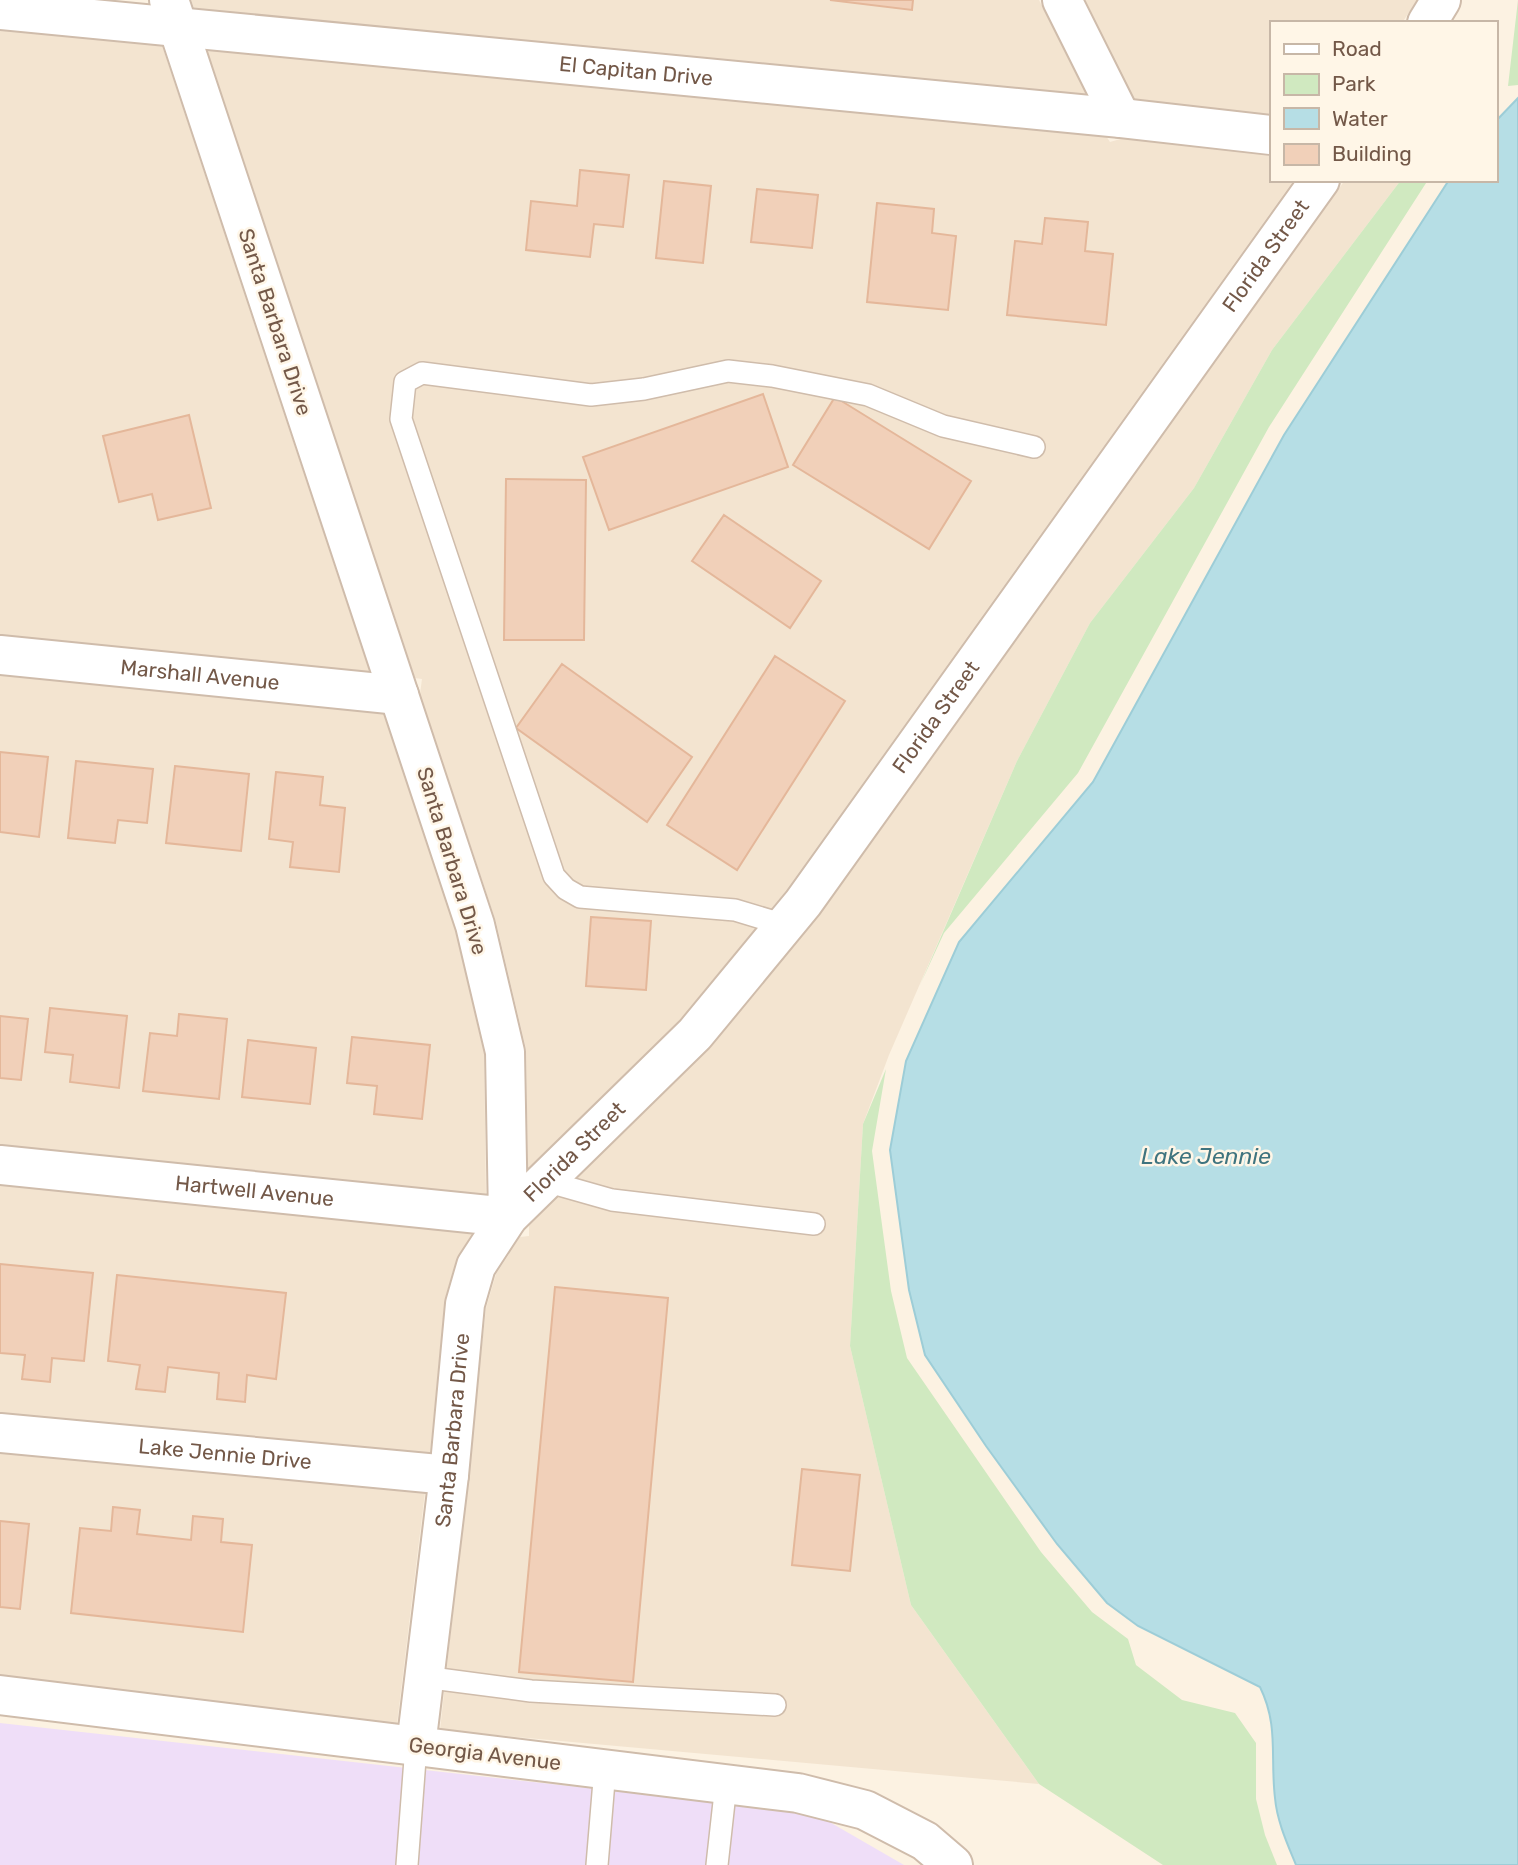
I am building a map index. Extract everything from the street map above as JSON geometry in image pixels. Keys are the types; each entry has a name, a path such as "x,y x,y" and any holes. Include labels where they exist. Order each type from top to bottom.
{"street":[{"path":"1062,0 1121,118"},
{"path":"1428,21 1441,0"},
{"name":"El Capitan Drive","path":"0,10 173,14 1270,135"},
{"name":"Santa Barbara Drive","path":"173,14 475,925 505,1052 508,1217 476,1266 465,1304 449,1475 416,1746"},
{"name":"Florida Street","path":"508,1217 695,1034 785,925 1319,182"},
{"name":"Marshall Avenue","path":"0,655 399,695"},
{"name":"Hartwell Avenue","path":"0,1165 508,1217"},
{"name":"Lake Jennie Drive","path":"0,1433 449,1475"},
{"name":"Georgia Avenue","path":"0,1695 798,1793 865,1810 925,1841 953,1865"}],"lane":[{"path":"785,925 735,910 580,897 566,889 554,876 401,419 405,382 422,373 591,395 643,389 728,371 772,376 868,395 943,426 1034,447"},
{"path":"545,1181 612,1200 814,1224"},
{"path":"425,1677 531,1691 775,1706"},
{"path":"407,1865 416,1746"},
{"path":"597,1865 605,1769"},
{"path":"717,1865 726,1784"}],"shaded area":[{"path":"191,0 1039,0 1087,96 195,11"},
{"path":"1085,0 1417,0 1403,21 1270,21 1270,117 1135,101"},
{"path":"0,29 162,45 370,673 0,636"},
{"path":"207,50 1106,136 1110,142 1124,138 1270,154 1270,182 1293,182 785,892 678,1022 528,1169 526,1049 496,922 420,694 422,679 415,678"},
{"path":"1344,182 1399,182 1272,350 1194,488 1090,623 1017,761 889,1055 863,1124 850,1346 911,1605 1039,1784 440,1730 486,1308 496,1274 520,1237 529,1236 529,1225 711,1047 821,913"},
{"path":"0,674 383,712 455,929 484,1053 486,1196 0,1146"},
{"path":"0,1184 473,1232 456,1261 445,1299 430,1454 0,1415"},
{"path":"0,1452 425,1492 397,1724 0,1676"},
{"path":"0,1723 814,1813 904,1865 0,1865"}],"green space":[{"path":"1518,0 1518,85 1508,86"},
{"path":"1399,182 1427,182 1269,427 1078,773 944,933 920,985 1017,761 1090,623 1194,488 1272,350"},
{"path":"886,1069 872,1151 891,1291 907,1358 1041,1552 1092,1612 1128,1639 1136,1665 1182,1700 1235,1713 1256,1743 1256,1799 1265,1835 1277,1865 1163,1865 1039,1784 911,1605 850,1346 863,1124"}],"water":[{"name":"Lake Jennie","path":"1518,98 1518,1865 1296,1865 1276,1807 1272,1728 1260,1687 1138,1626 1107,1603 1057,1544 925,1355 909,1290 890,1150 906,1061 959,942 1093,782 1284,435 1448,182 1497,182 1497,120"}],"building":[{"path":"830,0 913,0 912,10"},
{"path":"580,170 629,175 623,227 594,224 590,257 526,250 531,201 577,206"},
{"path":"664,181 711,186 703,263 656,258"},
{"path":"757,189 818,195 812,248 751,242"},
{"path":"877,203 934,209 932,233 956,236 948,310 867,302"},
{"path":"1045,218 1088,222 1085,251 1113,254 1106,325 1007,315 1015,241 1042,244"},
{"path":"763,394 788,467 609,530 583,457"},
{"path":"835,397 971,481 929,549 793,465"},
{"path":"189,415 211,508 158,520 152,494 119,502 103,436"},
{"path":"506,479 586,480 584,640 504,640"},
{"path":"724,515 821,581 790,628 692,561"},
{"path":"775,656 845,701 737,870 667,825"},
{"path":"562,664 692,757 647,822 516,728"},
{"path":"0,752 48,757 39,837 0,832"},
{"path":"76,761 153,769 147,823 118,820 115,843 68,838"},
{"path":"175,766 249,774 241,851 166,843"},
{"path":"276,772 323,777 320,805 345,808 339,872 290,867 293,842 269,839"},
{"path":"591,917 651,921 646,990 586,986"},
{"path":"50,1008 127,1016 119,1088 70,1082 73,1055 45,1052"},
{"path":"179,1014 227,1019 219,1099 143,1091 150,1033 177,1036"},
{"path":"0,1016 28,1019 21,1080 0,1078"},
{"path":"352,1037 430,1045 422,1119 374,1114 377,1086 347,1083"},
{"path":"248,1040 316,1048 310,1104 242,1097"},
{"path":"0,1264 93,1273 84,1361 52,1358 50,1382 22,1379 25,1355 0,1353"},
{"path":"117,1275 286,1293 276,1379 247,1375 245,1402 217,1399 219,1373 168,1367 165,1392 136,1389 140,1365 108,1361"},
{"path":"555,1287 668,1298 633,1682 519,1672"},
{"path":"802,1469 860,1475 850,1571 792,1565"},
{"path":"113,1507 140,1510 137,1534 191,1540 193,1516 223,1519 221,1542 252,1545 243,1632 71,1613 80,1528 111,1531"},
{"path":"0,1521 29,1524 20,1609 0,1607"}]}
